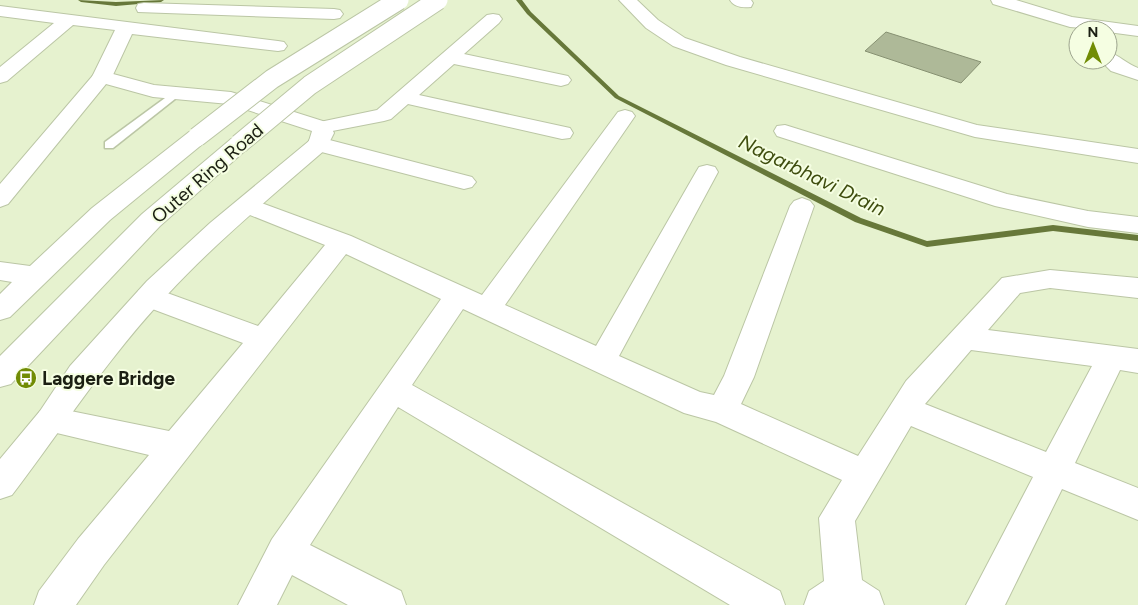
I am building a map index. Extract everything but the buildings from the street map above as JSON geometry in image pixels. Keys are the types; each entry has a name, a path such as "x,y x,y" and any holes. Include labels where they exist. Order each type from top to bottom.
{"main road":[{"name":"Outer Ring Road","path":"0,310 33,276 101,214 197,136 272,79 399,0"},
{"name":"Outer Ring Road","path":"0,375 151,220 239,144 310,84 438,0"},
{"path":"627,0 652,24 679,42 733,61 975,131 1138,156"},
{"path":"999,0 1068,24"},
{"path":"1066,0 1072,20"},
{"path":"0,199 102,77 125,28 147,5 334,14"},
{"path":"1,12 117,24 125,28 278,46"},
{"path":"0,78 69,19"},
{"path":"0,484 51,420 81,375 150,297 219,229 248,206 320,136 384,115 493,19"},
{"path":"1118,29 1138,31"},
{"path":"449,57 560,80"},
{"path":"1118,67 1138,74"},
{"path":"102,77 154,91 231,98 320,136 464,182"},
{"path":"403,97 562,133"},
{"path":"487,309 625,116"},
{"path":"784,131 1003,201 1088,220 1138,225"},
{"path":"602,361 706,172"},
{"path":"248,206 342,242 695,404 722,410 865,475"},
{"path":"722,410 739,377 802,206"},
{"path":"52,605 91,552 342,242"},
{"path":"0,271 33,276"},
{"path":"844,600 837,518 917,390 1012,285 1050,279 1138,288"},
{"path":"257,605 285,551 393,389 458,296"},
{"path":"150,297 263,339"},
{"path":"964,338 1125,359 1054,470 985,605"},
{"path":"393,389 766,605"},
{"path":"905,410 1138,504"},
{"path":"51,420 176,448"},
{"path":"285,551 386,605"}],"lane":[{"path":"110,145 176,92"}],"waterway":[{"path":"81,0 116,4 161,0"},
{"name":"Nagarbhavi Drain","path":"519,0 529,13 617,97 858,220 927,244 1053,228 1138,238"}],"place":[{"name":"Laggere Bridge","path":"26,378"}]}
